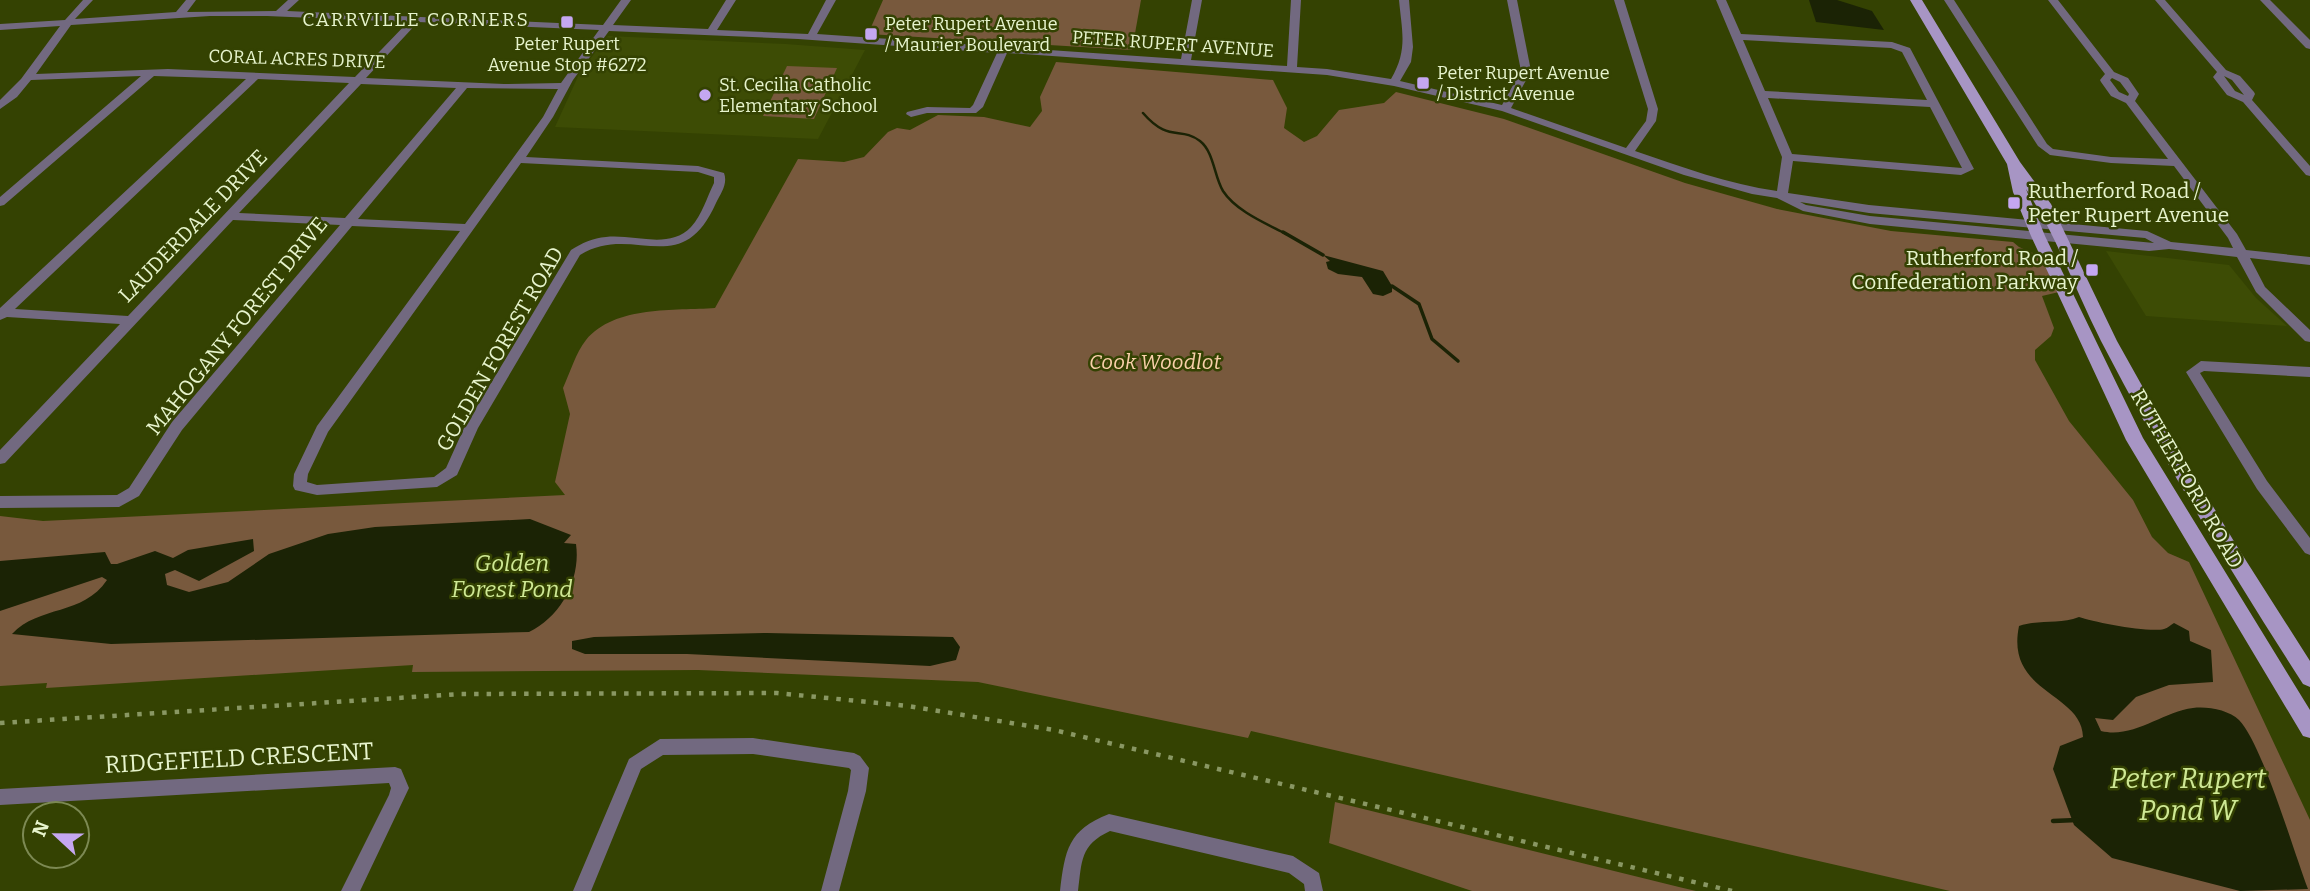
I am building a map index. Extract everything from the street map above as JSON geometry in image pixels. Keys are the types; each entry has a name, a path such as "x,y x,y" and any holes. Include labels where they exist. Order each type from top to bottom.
{"main road":[{"name":"RUTHERFORD ROAD","path":"1916,0 2014,164 2035,187 2100,324 2190,489 2310,678"},
{"name":"RUTHERFORD ROAD","path":"2014,164 2015,186 2135,440 2310,729"}],"street":[{"path":"0,106 29,77 69,21 88,0"},
{"path":"179,15 191,0"},
{"path":"278,14 294,0"},
{"name":"GOLDEN FOREST ROAD","path":"518,160 698,169 720,175 720,183 696,229 686,239 665,243 602,239 590,242 575,253 471,428 452,471 438,482 317,490 300,486 301,474 322,430 518,160 548,117 564,86 626,0"},
{"path":"711,32 731,0"},
{"path":"811,37 831,0"},
{"path":"1186,62 1197,0"},
{"path":"1292,69 1296,0"},
{"path":"1394,83 1407,54 1404,0"},
{"path":"1504,109 1526,71 1513,0"},
{"path":"1619,0 1653,109 1651,121 1628,153"},
{"path":"1721,0 1788,156 1782,197"},
{"path":"1949,0 2043,146 2050,152 2178,163"},
{"path":"2053,0 2110,74 2105,80 2115,94 2130,101 2233,237 2260,289 2310,338"},
{"path":"2160,0 2222,72 2218,77 2225,86 2247,100 2310,173"},
{"path":"2265,0 2310,46"},
{"name":"PETER RUPERT AVENUE","path":"0,27 179,15 278,14 811,37 1356,75 1504,109 1699,176 1782,197 1803,208 1870,220 2036,230 2149,247 2169,245 2310,261"},
{"name":"LAUDERDALE DRIVE","path":"0,459 414,21"},
{"path":"1737,37 1899,46 1906,50 1967,162 1966,171 1899,169 1788,156"},
{"path":"911,114 927,110 972,111 978,107 1003,50"},
{"path":"0,203 152,72"},
{"name":"CORAL ACRES DRIVE","path":"29,77 152,72 464,85 564,86"},
{"path":"1,314 256,75"},
{"name":"MAHOGANY FOREST DRIVE","path":"0,502 119,501 134,492 177,426 464,85"},
{"path":"1761,94 1935,104"},
{"path":"230,216 468,228"},
{"path":"1,314 129,320"},
{"path":"2310,372 2201,366 2193,372 2262,485 2310,549"},
{"path":"582,891 635,764 660,747 753,746 854,761 860,768 857,791 830,891"},
{"name":"RIDGEFIELD CRESCENT","path":"0,797 395,775 400,788 397,797 350,891"},
{"path":"1069,891 1075,852 1083,836 1109,822 1293,865 1312,879 1314,891"}],"shaded area":[{"name":"St. Cecilia Catholic Elementary School","path":"608,36 865,50 818,139 555,127 580,72"},
{"path":"2106,251 2229,265 2256,298 2287,326 2146,316"}],"green space":[{"path":"883,0 1141,0 1132,50 868,34"},
{"name":"Cook Woodlot","path":"1056,62 1273,80 1287,108 1284,128 1304,142 1317,136 1339,110 1384,103 1396,92 1504,119 1685,183 1777,209 1891,231 2013,242 2044,258 2059,292 2042,296 2054,328 2051,336 2035,350 2035,360 2069,421 2133,500 2152,537 2168,553 2189,562 2310,820 2310,891 1950,891 1251,731 1248,738 978,682 698,670 412,672 413,665 46,688 47,683 0,686 0,516 43,521 565,495 555,482 570,414 563,388 582,345 598,329 629,315 664,310 715,308 798,159 844,162 864,157 888,132 897,128 910,130 938,115 984,117 1030,127 1042,111 1040,97"},
{"path":"787,66 837,68 814,119 763,116"},
{"path":"1335,802 1696,891 1472,891 1329,843"}],"water":[{"path":"1809,0 1837,0 1872,11 1884,30 1816,22"},
{"path":"1323,255 1383,271 1392,286 1392,292 1383,296 1373,294 1362,277 1338,274 1328,269 1326,262 1330,261"},
{"name":"Golden Forest Pond","path":"530,519 571,535 564,543 576,544 577,557 572,583 559,607 551,617 529,632 111,644 12,634 35,618 86,600 107,580 102,577 0,611 0,561 105,552 111,564 117,564 155,551 173,558 188,550 253,539 254,551 199,581 175,570 165,574 167,585 189,592 228,582 269,554 328,534 375,527"},
{"name":"Peter Rupert Pond W","path":"2079,617 2146,630 2164,629 2174,623 2189,631 2190,641 2211,650 2213,682 2169,685 2136,697 2113,720 2095,718 2101,731 2113,732 2136,728 2193,708 2218,710 2239,720 2258,751 2308,889 2240,891 2112,858 2074,825 2053,769 2060,746 2083,737 2079,722 2071,710 2033,679 2023,666 2018,648 2019,626"},
{"path":"767,633 953,637 960,647 956,660 930,666 687,654 585,654 572,649 572,641 594,637"}],"waterway":[{"path":"1143,113 1160,128 1200,141 1208,151 1223,191 1235,205 1286,234"},
{"path":"1283,232 1323,255"},
{"path":"1392,286 1419,304 1432,339 1458,361"},
{"path":"2053,821 2077,820"}],"railway":[{"path":"0,723 461,694 777,693 908,706 1054,730 1732,891"}],"place":[{"name":"Peter Rupert Avenue Stop #6272","path":"567,22"},
{"name":"Peter Rupert Avenue / Maurier Boulevard","path":"871,34"},
{"name":"Peter Rupert Avenue / District Avenue","path":"1423,83"},
{"name":"St. Cecilia Catholic Elementary School","path":"705,95"},
{"name":"Rutherford Road / Peter Rupert Avenue","path":"2014,203"},
{"name":"Rutherford Road / Confederation Parkway","path":"2092,270"}],"district":[{"name":"CARRVILLE CORNERS","path":"416,19"}]}
